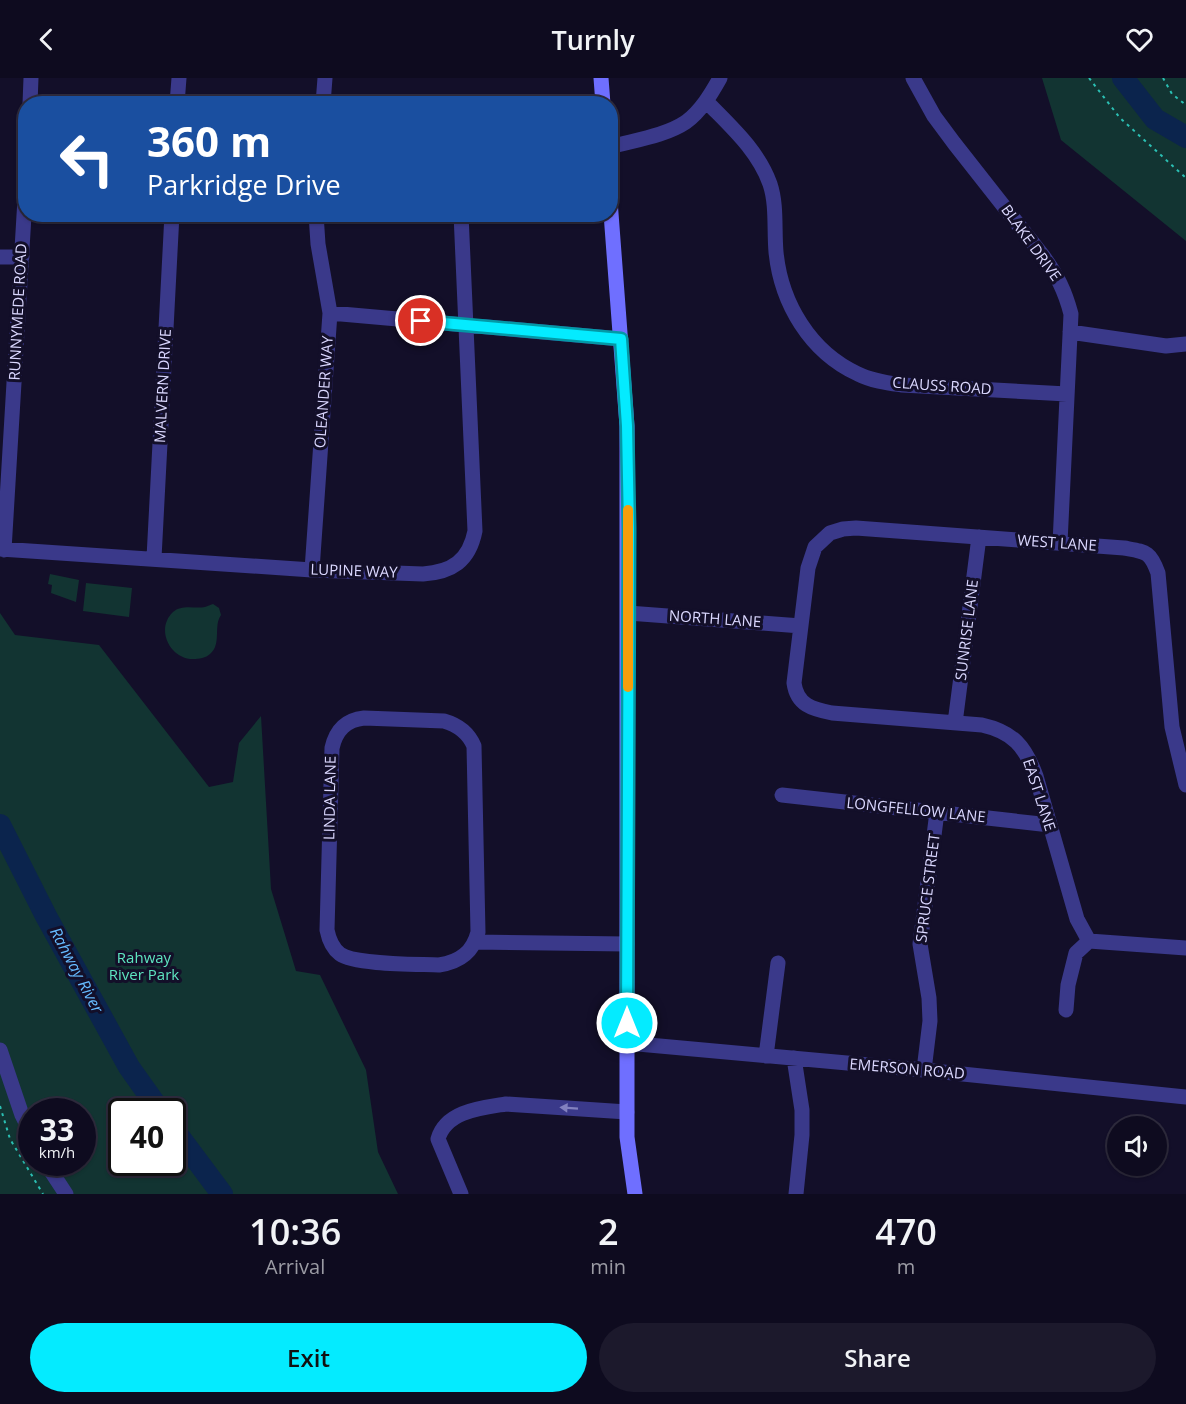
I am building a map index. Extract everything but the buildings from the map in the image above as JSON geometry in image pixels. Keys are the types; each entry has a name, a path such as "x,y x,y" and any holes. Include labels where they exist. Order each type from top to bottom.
{"street":[{"path":"30,96 31,78"},
{"path":"177,96 178,78"},
{"path":"324,96 325,78"},
{"path":"602,78 603,96"},
{"path":"618,145 669,130 686,122 706,101 720,78"},
{"name":"BLAKE DRIVE","path":"913,78 934,116 1059,278 1071,314 1060,543"},
{"name":"CLAUSS ROAD","path":"706,101 746,143 760,162 770,184 774,205 776,252 780,278 787,299 810,338 827,354 860,375 882,382 1067,394"},
{"name":"RUNNYMEDE ROAD","path":"2,550 24,222"},
{"name":"MALVERN DRIVE","path":"154,558 172,222"},
{"name":"OLEANDER WAY","path":"312,570 330,313 317,222"},
{"name":"LUPINE WAY","path":"2,550 154,558 312,570 438,573 456,565 469,550 475,531 460,222"},
{"path":"612,222 627,426 627,1112 631,1173 635,1194"},
{"path":"0,257 22,257"},
{"path":"330,313 621,339"},
{"path":"1070,332 1166,346 1186,344"},
{"name":"WEST LANE","path":"801,626 808,568 815,547 830,533 843,529 856,528 1060,543 1124,548 1144,552 1153,558 1158,573 1172,727 1186,785"},
{"name":"SUNRISE LANE","path":"955,723 979,537"},
{"name":"NORTH LANE","path":"628,613 801,626"},
{"name":"EAST LANE","path":"801,626 794,683 795,692 803,703 812,708 832,713 981,725 1000,729 1016,741 1029,757 1077,919 1089,941"},
{"name":"LINDA LANE","path":"364,718 444,721 455,724 471,739 475,753 478,923 476,942 462,958 439,965 350,959 334,948 329,940 327,930 332,748 334,738 347,723 364,718"},
{"name":"LONGFELLOW LANE","path":"782,795 1050,825"},
{"name":"SPRUCE STREET","path":"924,1070 930,1021 929,998 920,944 937,812"},
{"path":"1066,1011 1068,985 1076,953 1089,941 1186,948"},
{"path":"476,942 627,944"},
{"path":"766,1056 778,963"},
{"name":"EMERSON ROAD","path":"627,1043 1186,1097"},
{"path":"0,1050 18,1103"},
{"path":"794,1058 802,1135 796,1194"},
{"path":"461,1194 438,1139 450,1120 479,1109 506,1104 627,1112"},
{"path":"54,1176 66,1194"}],"path":[{"path":"1089,78 1120,118 1186,178"},
{"path":"1163,78 1172,94 1186,105"},
{"path":"0,1106 10,1139 43,1194"}],"green space":[{"path":"1042,78 1186,78 1186,241 1061,140"},
{"path":"50,574 79,580 76,602 51,593 52,585 48,584"},
{"path":"86,583 132,588 129,617 83,611"},
{"path":"213,604 219,608 221,615 214,650 198,659 185,658 178,654 172,649 165,634 168,619 180,608 205,607"},
{"name":"Rahway River Park","path":"0,613 15,635 99,645 209,787 233,782 239,743 261,716 271,889 296,971 320,975 366,1070 378,1152 398,1194 0,1194"}],"waterway":[{"name":"Rahway River","path":"1123,78 1155,119 1186,137"},
{"name":"Rahway River","path":"0,825 46,916 129,1067 151,1098"},
{"name":"Rahway River","path":"186,1146 222,1194"}],"slow traffic":[{"path":"628,510 628,687"}],"route":[{"path":"421,321 621,339 627,426 629,529 627,1023"}]}
